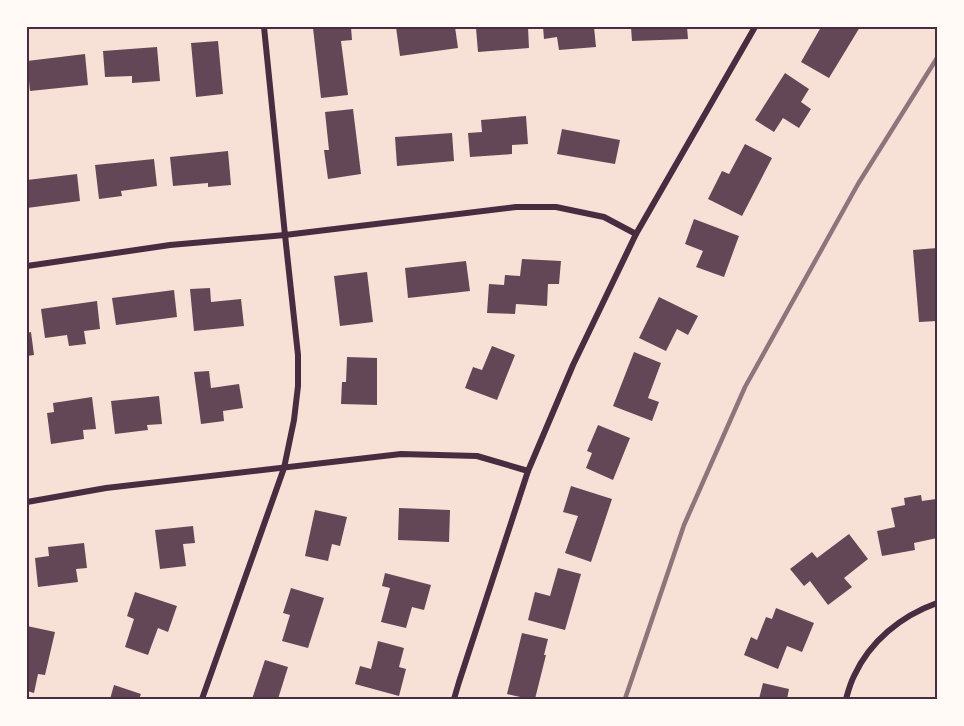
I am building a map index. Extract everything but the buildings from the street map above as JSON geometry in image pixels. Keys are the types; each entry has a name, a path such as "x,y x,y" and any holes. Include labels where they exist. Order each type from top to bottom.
{"street":[{"path":"202,699 284,468 298,386 298,355 264,27"},
{"path":"454,699 528,471 573,364 636,234 755,27"},
{"path":"27,266 170,245 285,235 516,207 556,207 604,217 636,234"},
{"path":"27,502 106,488 401,454 477,456 528,471"},
{"path":"846,699 854,677 876,642 904,618 921,608 937,603"}],"railway":[{"path":"625,699 684,525 745,387 858,184 937,58"}]}
